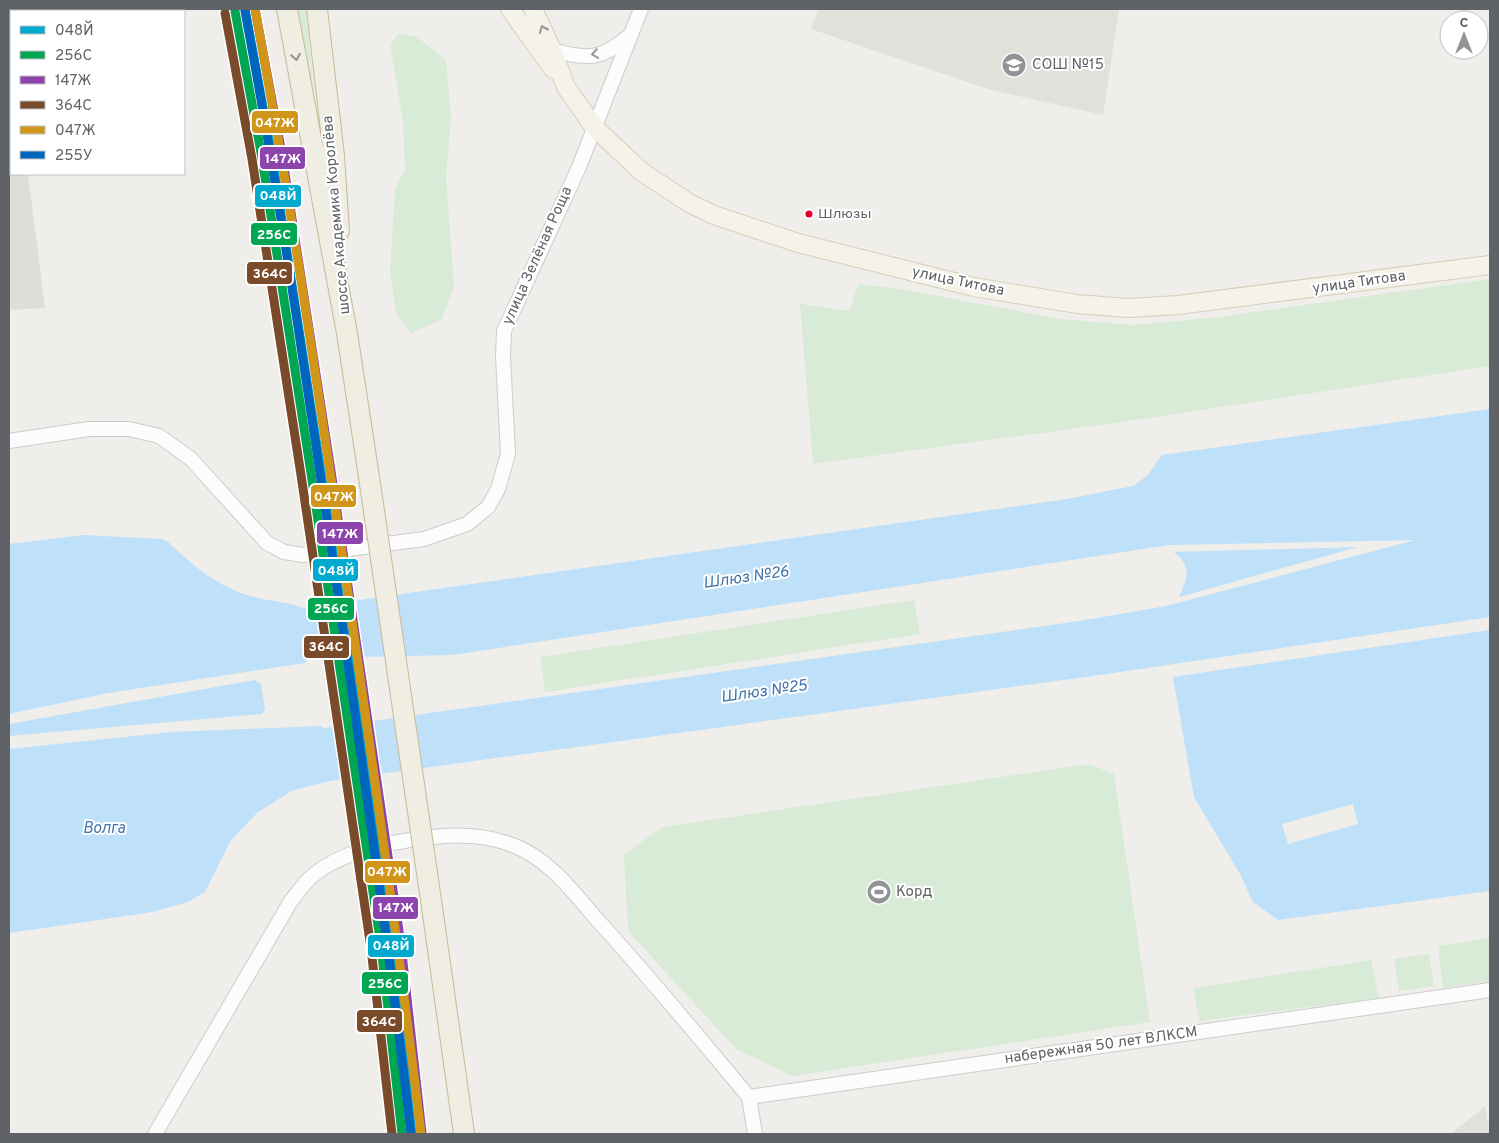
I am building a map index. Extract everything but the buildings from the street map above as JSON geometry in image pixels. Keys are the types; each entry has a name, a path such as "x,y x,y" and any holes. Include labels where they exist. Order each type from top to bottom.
{"highway":[{"name":"шоссе Академика Королёва","path":"287,9 347,332"},
{"name":"шоссе Академика Королёва","path":"317,9 334,156 347,332"},
{"path":"347,332 464,1134"}],"main road":[{"path":"510,9 566,87"},
{"name":"улица Титова","path":"533,9 552,50 566,87 594,127 625,158 662,187 689,203 745,227 931,278 1077,304 1128,308 1178,305 1490,265"}],"street":[{"name":"улица Зелёная Роща","path":"9,440 88,429 129,430 159,436 191,459 267,543 284,552 303,555 424,539 467,524 488,507 498,489 508,454 503,356 504,330 594,127 641,9"},
{"path":"552,50 578,56 595,56 612,50 632,33"},
{"path":"155,1134 290,901 314,873 345,856 382,845 434,836 466,834 492,838 517,846 551,868 645,973 749,1097 755,1134"},
{"name":"набережная 50 лет ВЛКСМ","path":"749,1097 1490,990"}],"shaded area":[{"name":"СОШ №15","path":"819,9 1119,9 1103,115 991,90 811,29"},
{"path":"9,15 10,175 28,175 45,308 9,310"},
{"path":"1485,1106 1490,1134 1451,1134"}],"green space":[{"path":"296,9 306,9 319,146"},
{"path":"400,33 417,37 446,60 451,117 446,178 454,285 442,319 411,333 396,313 390,272 395,189 405,170 403,121 390,44"},
{"path":"1490,279 1490,366 1129,421 813,464 800,304 850,311 858,284 902,289 1059,319 1134,325 1219,317"},
{"path":"914,600 920,634 545,692 540,657"},
{"name":"Корд","path":"1089,764 1114,774 1150,1022 792,1076 736,1049 628,931 624,854 663,827"},
{"path":"1490,938 1490,981 1443,988 1438,946"},
{"path":"1429,954 1434,986 1399,991 1394,959"},
{"path":"1371,960 1379,998 1200,1021 1193,988"}],"water":[{"path":"1490,409 1490,617 1093,676 329,781 291,791 257,813 231,840 205,892 188,902 153,912 9,933 9,749 172,732 320,726 324,728 1086,620 1166,606 1415,540 1169,545 453,655 309,658 305,663 108,693 9,714 9,544 83,535 162,539 211,578 234,590 262,599 293,604 303,608 1067,499 1133,486 1147,476 1162,455"},
{"path":"1358,547 1179,597 1185,584 1187,573 1184,563 1174,552"},
{"path":"1490,630 1490,891 1278,920 1253,902 1240,874 1194,797 1173,677"},
{"path":"255,680 261,684 265,709 262,714 9,736 9,724"}],"pier":[{"path":"1353,804 1358,824 1288,844 1282,824"}],"transit line":[{"name":"048Й","path":"245,9 272,156 321,472 391,945 412,1134"},
{"name":"147Ж","path":"255,9 282,154 331,471 401,944 422,1133"},
{"name":"047Ж","path":"255,9 291,220 345,573 375,783 421,1134"},
{"name":"256С","path":"235,11 262,158 311,473 381,946 402,1134"},
{"name":"255У","path":"245,11 281,222 335,574 411,1134"},
{"name":"364С","path":"225,13 252,159 301,475 371,948 392,1134"}],"place":[{"name":"СОШ №15","path":"1014,65"},
{"name":"Шлюзы","path":"809,214"},
{"name":"Корд","path":"879,892"}],"water label":[{"name":"Шлюз №26","path":"746,578"},
{"name":"Шлюз №25","path":"764,692"},
{"name":"Волга","path":"104,829"}]}
